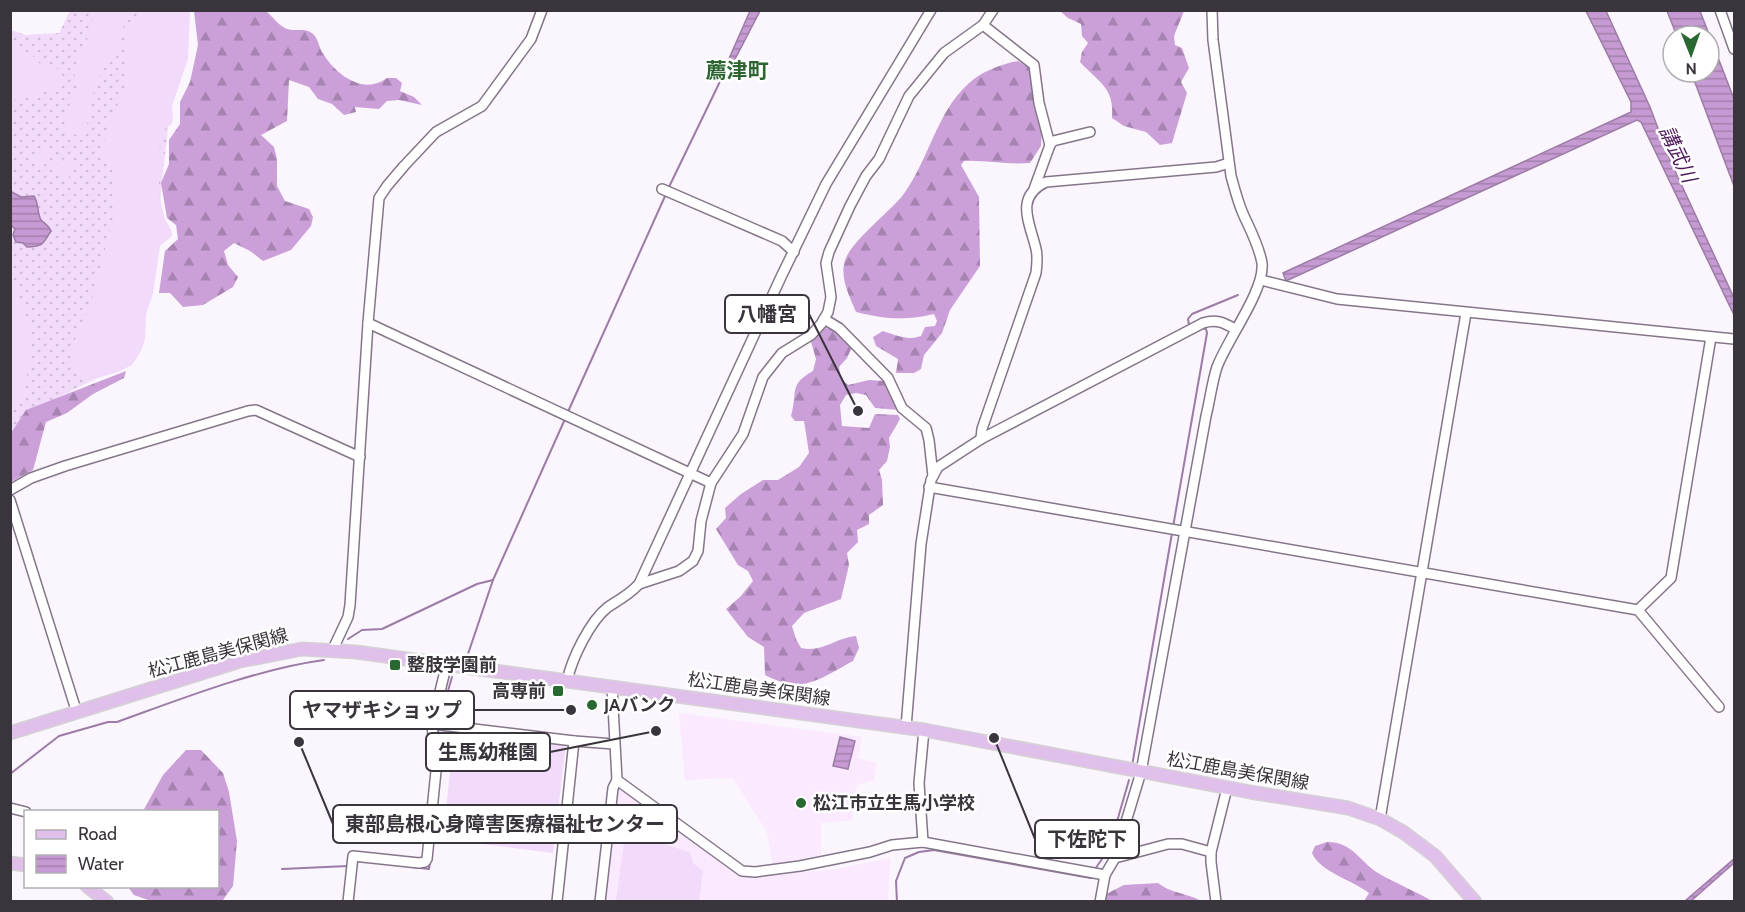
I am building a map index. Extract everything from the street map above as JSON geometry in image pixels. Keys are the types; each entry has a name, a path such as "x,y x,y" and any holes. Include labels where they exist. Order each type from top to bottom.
{"main road":[{"name":"松江鹿島美保関線","path":"10,733 240,661 302,649 333,649 906,727 1227,788 1348,808 1380,819 1403,832 1435,856 1475,902"},
{"path":"89,888 102,900"}],"street":[{"path":"333,649 348,617 350,605 368,323 381,194 436,132 482,106 531,39 541,18 542,10"},
{"path":"639,585 826,184 931,10"},
{"path":"567,681 572,664 596,619 607,608 639,585 679,571 693,561 698,552 701,521 711,483 743,434 764,377 782,353 811,334 828,312 831,297 826,263 858,191 879,159 909,96 944,52 983,25 993,10"},
{"path":"1100,902 1105,875 1115,858 1141,772 1206,416 1217,369 1261,280 1262,264 1258,245 1237,198 1229,163 1213,40 1212,10"},
{"path":"1720,10 1734,49"},
{"path":"983,25 1034,65 1039,103 1050,144"},
{"path":"981,439 982,429 1036,273 1036,249 1027,211 1028,199 1034,189 1050,144 1053,141 1090,132"},
{"path":"1034,189 1046,182 1216,167 1229,163"},
{"path":"662,189 782,242 794,252"},
{"path":"1261,280 1320,297 1734,339"},
{"path":"1380,819 1466,313"},
{"path":"824,319 839,328 888,378 902,408 926,428 933,476"},
{"path":"906,727 921,544 929,487 938,467 981,439 1203,323 1214,320 1235,329"},
{"path":"368,323 711,483"},
{"path":"1638,610 1671,579 1711,338"},
{"path":"10,490 31,478 65,466 248,411 256,411 360,457"},
{"path":"929,487 1638,610 1719,707"},
{"path":"10,500 76,713"},
{"path":"348,902 353,856 419,863 427,859 436,771 436,724 447,663"},
{"path":"600,902 613,788 617,780 612,687"},
{"path":"436,724 614,744"},
{"path":"923,842 919,783 924,730"},
{"path":"557,902 574,741"},
{"path":"617,780 741,871 800,866 870,852 892,845 923,842 1105,875"},
{"path":"1216,902 1211,852 1227,788"},
{"path":"1115,858 1152,846 1168,844 1211,852"}],"shaded area":[{"path":"70,11 181,11 159,209 103,375 49,402 11,438 11,30 26,35 59,33"},
{"path":"95,11 130,11 122,30 116,58 104,67 95,84 90,115 83,136 65,133 66,110 74,98 78,85 74,73 76,63 87,40"},
{"path":"142,11 190,11 188,59 172,106 172,124 161,134 160,140 162,174 159,181 160,195 165,219 172,236 160,246 141,351 132,365 92,380 77,375 72,365 73,344 91,304 113,221 112,170 104,153 104,142 124,90 125,38 129,29 141,18"},
{"path":"11,41 34,57 42,66 55,67 61,71 64,80 55,90 11,100"},
{"path":"39,149 45,149 50,157 48,163 39,165 34,160 34,154"},
{"path":"64,159 70,160 74,169 68,179 61,178 54,166"},
{"path":"11,279 30,324 30,351 25,390 11,416"},
{"name":"松江市立生馬小学校","path":"679,713 862,737 858,758 876,763 874,780 857,785 852,820 821,823 821,855 773,865 767,832 733,778 685,780"},
{"path":"447,728 566,744 553,853 443,839 450,771"},
{"path":"619,788 734,872 751,878 836,869 890,858 888,901 605,902"},
{"path":"627,821 658,842 689,852 694,864 703,871 699,901 616,901"}],"green space":[{"path":"194,11 266,11 284,28 305,30 314,35 322,52 334,68 350,80 369,85 387,78 396,78 402,83 400,91 414,97 422,105 399,100 387,101 379,109 355,107 356,112 344,115 332,104 318,99 309,87 289,80 287,121 261,135 274,147 277,159 277,186 285,201 309,209 313,217 311,226 291,250 263,261 234,243 224,251 228,265 238,277 233,287 203,305 183,307 170,293 159,293 165,251 178,239 176,225 167,218 161,183 169,164 169,140 180,124 180,102 190,82 198,45"},
{"path":"1060,11 1184,11 1174,36 1175,45 1182,48 1189,68 1181,82 1187,93 1172,143 1160,145 1146,132 1124,126 1112,118 1111,99 1108,92 1080,62 1082,52 1088,43 1082,36 1081,24"},
{"path":"1018,61 1031,69 1042,127 1041,146 1030,163 964,161 961,165 979,197 980,266 950,310 942,333 924,355 921,369 914,373 896,373 898,359 876,346 873,337 883,331 902,337 921,336 925,327 935,326 937,321 934,314 913,318 895,318 856,312 844,277 843,270 847,256 861,238 903,195 920,167 940,123 957,96 985,72"},
{"path":"825,328 835,330 852,347 847,358 839,367 841,379 848,385 869,380 885,381 899,410 875,408 866,395 856,393 846,395 840,405 842,426 869,428 875,414 898,415 900,419 889,438 887,461 879,470 882,480 883,505 869,515 869,524 857,530 858,542 847,553 849,565 841,599 804,613 792,626 801,648 816,649 856,636 859,648 853,661 830,674 810,682 790,684 765,675 764,647 748,637 726,609 753,581 748,571 738,565 716,529 726,518 725,508 741,494 763,480 778,480 799,467 809,453 804,421 795,421 791,416 797,385 813,371 816,359 811,342 817,333"},
{"path":"126,371 124,378 93,394 67,413 46,422 33,470 11,482 11,433 26,410"},
{"path":"186,750 201,750 223,773 229,792 237,841 233,886 223,900 151,901 134,895 129,888 219,888 219,810 144,810 163,775"},
{"path":"1327,842 1343,845 1378,873 1432,901 1364,901 1369,893 1321,865 1312,853 1315,846"},
{"path":"1158,883 1201,901 1106,902 1106,894 1124,885"}],"water":[{"path":"750,11 760,11 731,67 728,68 728,61"},
{"path":"1586,11 1606,11 1650,107 1670,160 1734,298 1734,315 1641,122 1637,120 1286,281 1283,273 1631,112 1631,102"},
{"path":"1667,11 1700,11 1705,24 1672,24"},
{"path":"1721,65 1734,99 1734,186 1696,84 1721,84"},
{"path":"10,191 21,197 34,196 41,220 51,231 40,245 27,247 23,243 16,242 13,235 15,229 11,225"},
{"path":"840,737 855,741 848,769 833,766"},
{"path":"1734,859 1734,863 1691,901 1685,901"}],"waterway":[{"path":"668,189 728,65"},
{"path":"567,414 666,194"},
{"path":"1191,325 1188,319 1192,314 1238,295"},
{"path":"1173,527 1207,333 1206,329 1200,328"},
{"path":"348,639 362,630 382,629 477,584 493,580 565,419"},
{"path":"1132,766 1172,533"},
{"path":"468,654 493,580"},
{"path":"10,774 59,736 108,722 117,722 272,670 324,660"},
{"path":"439,722 452,677"},
{"path":"438,728 439,752"},
{"path":"437,803 440,772"},
{"path":"1095,869 1109,849 1129,780"},
{"path":"897,902 896,881 905,858 919,852 934,850 1091,878 1093,874"},
{"path":"412,867 429,869 430,862"},
{"path":"282,869 348,866"}],"place":[{"name":"八幡宮","path":"858,411"},
{"name":"整肢学園前","path":"395,665"},
{"name":"高専前","path":"558,691"},
{"name":"JAバンク","path":"592,705"},
{"name":"ヤマザキショップ","path":"571,710"},
{"name":"生馬幼稚園","path":"656,731"},
{"name":"下佐陀下","path":"994,738"},
{"name":"東部島根心身障害医療福祉センター","path":"299,742"},
{"name":"松江市立生馬小学校","path":"801,803"}],"district":[{"name":"薦津町","path":"737,71"}],"water label":[{"name":"講武川","path":"1678,154"}]}
